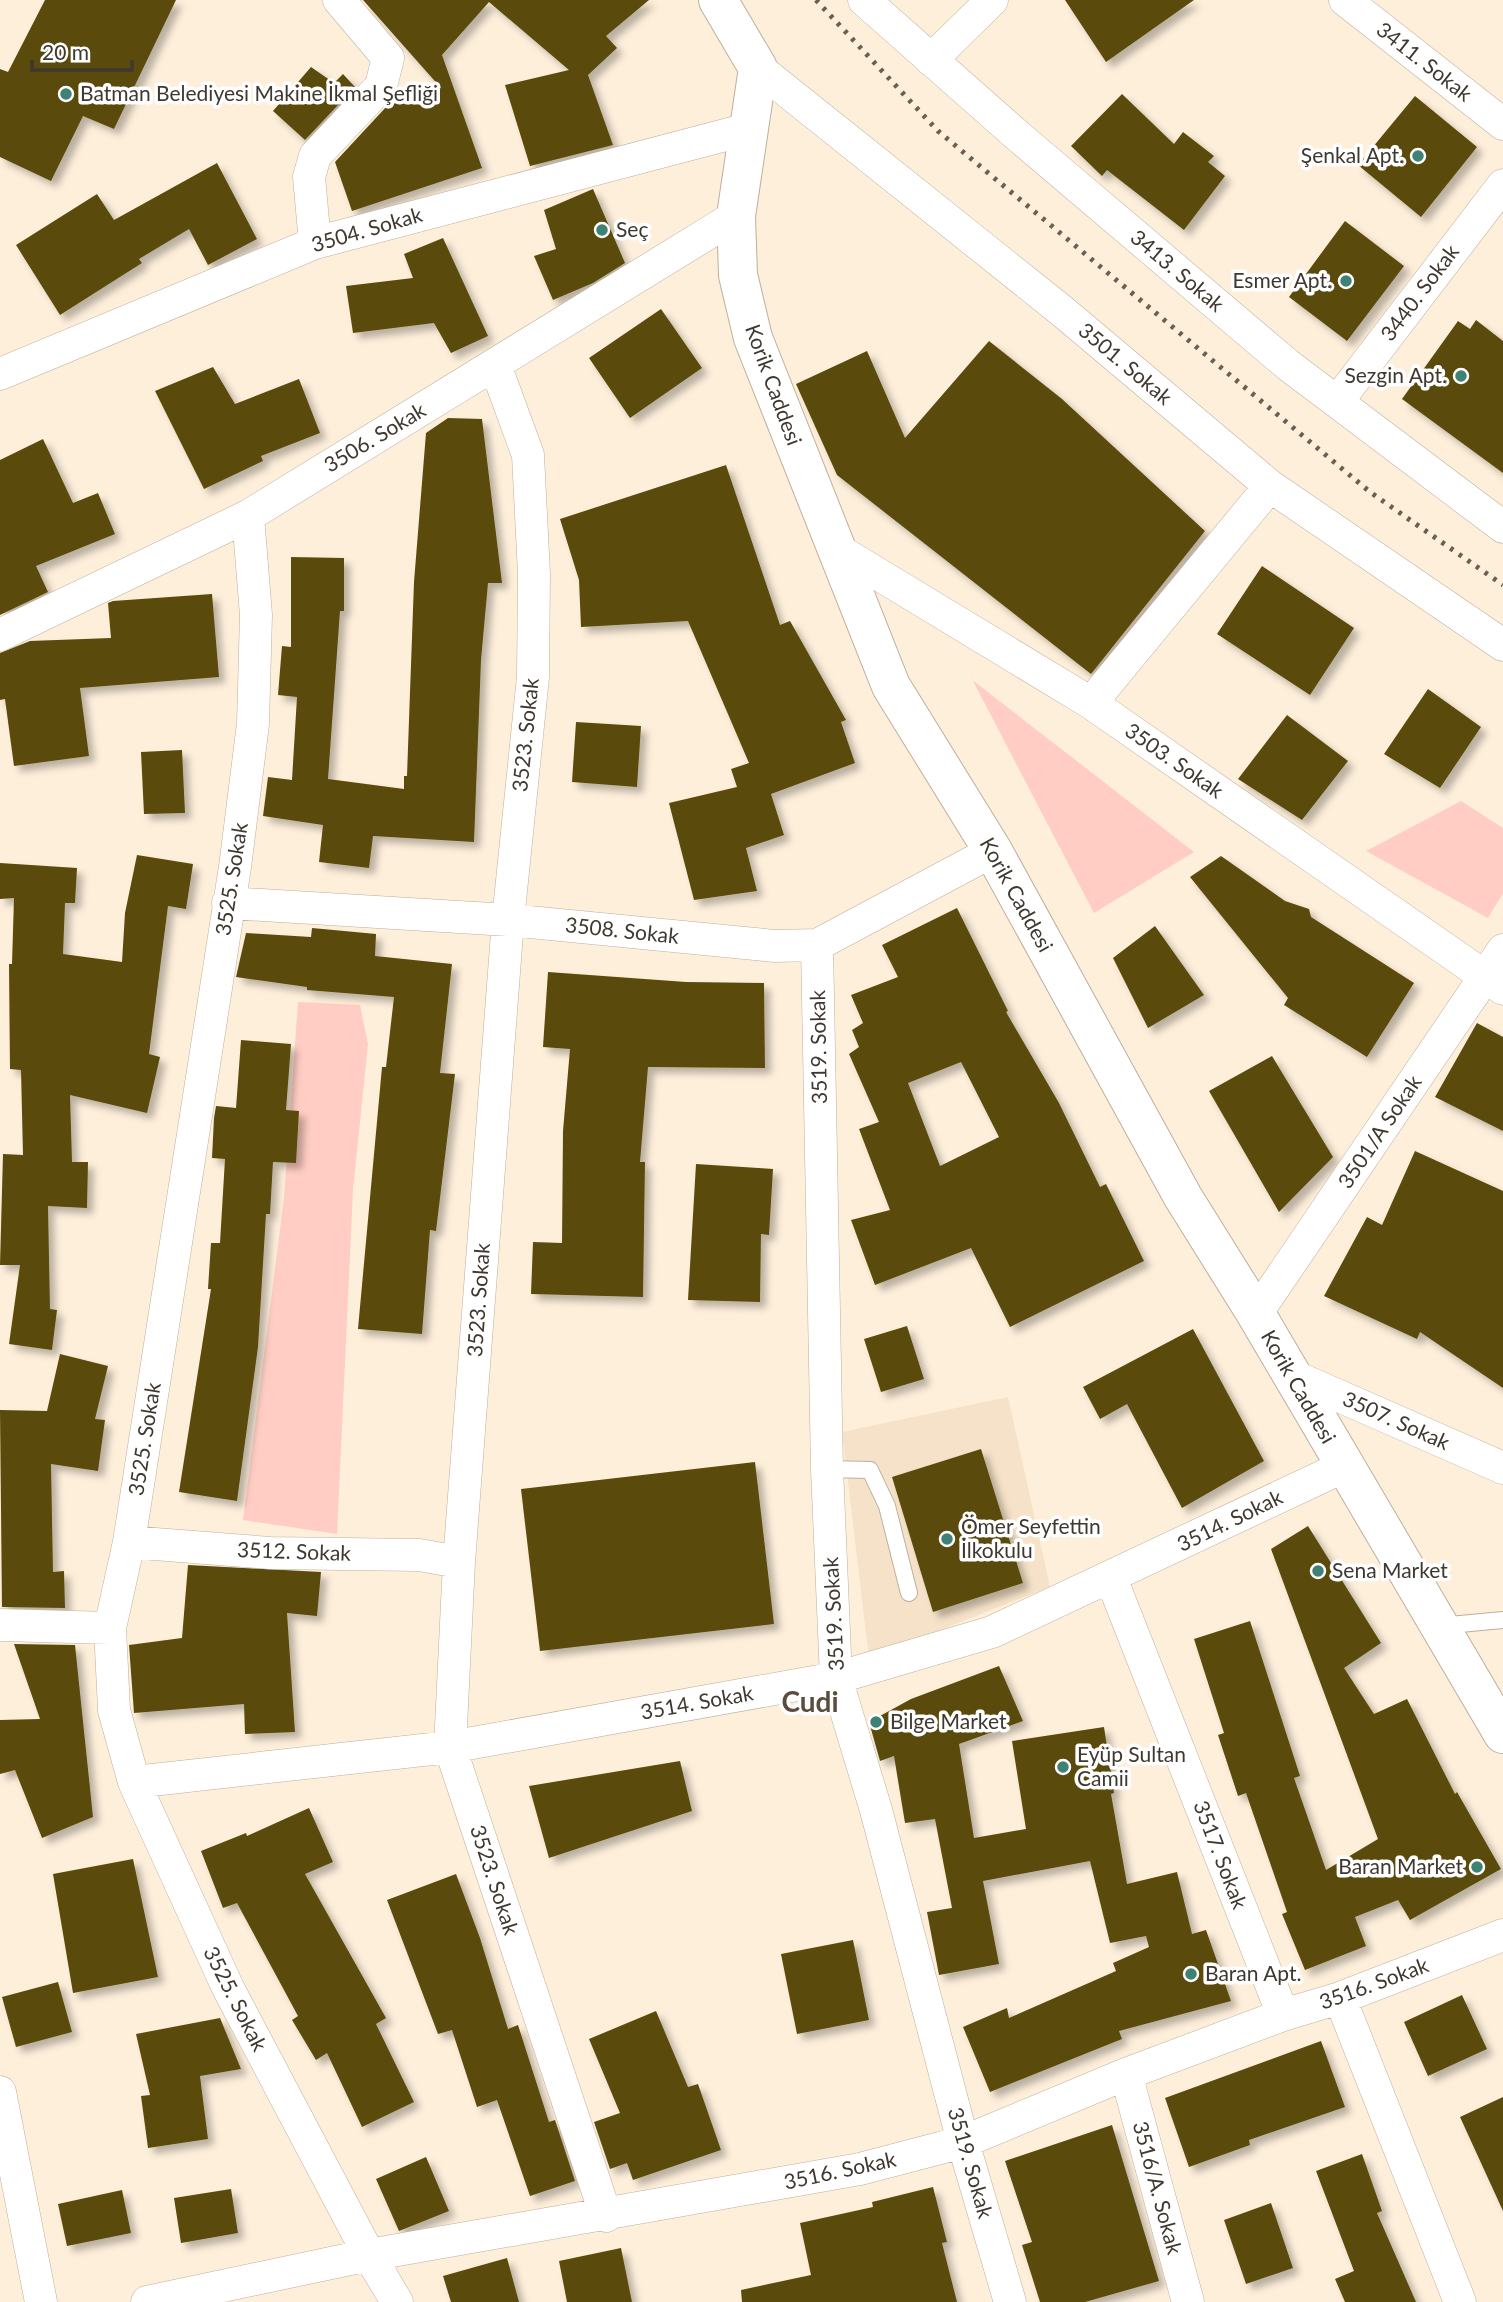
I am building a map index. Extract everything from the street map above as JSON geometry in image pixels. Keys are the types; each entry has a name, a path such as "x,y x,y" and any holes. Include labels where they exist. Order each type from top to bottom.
{"main road":[{"path":"718,0 758,68"},
{"name":"Korik Caddesi","path":"758,68 736,216 738,275 753,338 891,686 993,850 1184,1197 1256,1314 1503,1734"}],"street":[{"path":"315,243 309,177 315,156 381,86 388,58 339,0"},
{"name":"3413. Sokak","path":"864,0 1288,365 1503,527"},
{"path":"931,60 992,0"},
{"name":"3411. Sokak","path":"1345,0 1503,124"},
{"name":"3501. Sokak","path":"758,68 1062,311 1270,486 1503,645"},
{"name":"3504. Sokak","path":"0,374 315,243 748,129"},
{"name":"3440. Sokak","path":"1337,402 1503,184"},
{"name":"3506. Sokak","path":"0,635 248,516 736,216"},
{"name":"3523. Sokak","path":"495,365 528,455 534,574 533,677 508,920 459,1562 450,1747 606,2216"},
{"path":"1091,703 1270,486"},
{"name":"3525. Sokak","path":"248,516 256,615 253,724 228,904 129,1542 110,1628 114,1710 134,1782 228,1988 369,2255 397,2302"},
{"name":"3503. Sokak","path":"835,548 1091,703 1494,983"},
{"name":"3508. Sokak","path":"228,904 508,920 775,946 817,945 993,850"},
{"name":"3519. Sokak","path":"817,945 827,1469 836,1678 876,1810 963,2142 1010,2302"},
{"name":"3501/A Sokak","path":"1256,1314 1494,983 1503,950"},
{"name":"3507. Sokak","path":"1289,1374 1503,1468"},
{"name":"3514. Sokak","path":"134,1782 450,1747 836,1678 992,1632 1345,1466"},
{"name":"3512. Sokak","path":"129,1542 270,1553 419,1555 459,1562"},
{"name":"3517. Sokak","path":"1111,1578 1283,2015"},
{"path":"0,1625 110,1628"},
{"name":"3516. Sokak","path":"147,2302 369,2255 606,2216 860,2169 963,2142 1126,2074 1283,2015 1340,1998 1503,1935"},
{"path":"1340,1998 1460,2302"},
{"name":"3516/A. Sokak","path":"1126,2074 1188,2302"},
{"path":"0,2092 41,2302"}],"lane":[{"path":"827,1469 870,1469 887,1506 909,1593"},
{"path":"1438,1626 1503,1620"}],"shaded area":[{"path":"973,680 1194,852 1094,913"},
{"path":"1461,801 1503,828 1503,893 1488,918 1366,851"},
{"path":"298,1002 360,1005 368,1044 353,1190 337,1534 243,1520 284,1198"},
{"name":"Ömer Seyfettin İlkokulu","path":"1008,1397 1050,1587 869,1658 842,1432"}],"building":[{"name":"Batman Belediyesi Makine İkmal Şefliği","path":"45,0 176,0 114,129 83,116 51,181 0,157 0,69 8,72"},
{"path":"363,0 649,0 606,36 617,48 588,75 613,145 530,166 505,85 569,70 489,2 442,55 482,168 352,211 335,162 387,106 441,88"},
{"path":"1065,0 1194,0 1106,62"},
{"path":"311,67 334,83 343,74 355,87 305,140 273,111"},
{"path":"1122,94 1174,144 1183,132 1214,156 1208,162 1225,176 1184,230 1107,170 1102,176 1071,146"},
{"name":"Şenkal Apt.","path":"1415,96 1477,147 1421,217 1358,165"},
{"path":"217,163 257,239 208,265 189,229 139,259 142,263 60,315 16,245 97,194 114,220"},
{"path":"593,189 625,263 593,283 553,300 534,256 556,249 544,210"},
{"name":"Esmer Apt.","path":"1345,221 1404,266 1347,341 1289,297"},
{"path":"443,238 488,336 451,353 434,323 353,333 346,286 413,278 404,254"},
{"path":"661,309 702,368 630,418 589,358"},
{"name":"Sezgin Apt.","path":"1476,320 1503,341 1503,473 1402,399 1458,321 1470,329"},
{"path":"989,341 1062,399 1205,531 1091,674 837,475 796,384 867,351 905,438"},
{"path":"213,367 235,404 299,379 320,433 261,456 263,461 204,489 155,391"},
{"path":"448,418 482,419 502,583 488,583 481,660 474,842 373,836 369,868 319,862 323,825 263,816 268,777 292,780 297,697 278,695 282,646 291,647 291,557 344,558 344,611 340,611 328,779 404,789 404,776 407,776 414,582 426,433"},
{"path":"43,439 73,503 98,493 115,534 36,566 48,592 0,615 0,460"},
{"path":"726,465 780,625 790,621 846,720 841,722 855,763 771,794 784,835 746,848 757,891 694,900 669,803 737,787 731,769 749,763 688,621 581,627 579,580 560,519"},
{"path":"1262,566 1354,628 1310,695 1217,634"},
{"path":"212,594 219,677 80,688 89,756 14,766 5,699 0,700 0,653 30,641 111,638 108,603 113,601"},
{"path":"1428,689 1481,727 1440,788 1384,754"},
{"path":"1287,715 1348,761 1302,820 1238,779"},
{"path":"576,722 641,726 637,787 572,782"},
{"path":"182,750 185,813 144,814 141,752"},
{"path":"137,855 193,864 186,909 168,906 149,1054 160,1057 147,1113 70,1095 72,1162 88,1162 87,1208 48,1206 50,1309 57,1310 52,1350 9,1344 20,1265 0,1265 3,1154 23,1155 21,1070 10,1069 9,964 12,964 14,898 0,899 0,863 77,868 75,903 65,903 63,954 122,962 125,913"},
{"path":"1221,856 1285,901 1309,909 1311,917 1414,983 1367,1057 1284,1005 1288,998 1190,877"},
{"path":"957,908 1008,1011 1006,1012 1059,1103 1100,1187 1106,1184 1144,1261 1010,1327 971,1248 875,1285 851,1220 890,1210 859,1129 879,1122 849,1054 859,1047 852,1030 863,1023 851,995 898,977 882,945","holes":["961,1062 999,1137 940,1166 908,1083"]},
{"path":"1155,926 1204,995 1148,1028 1113,958"},
{"path":"312,928 376,934 375,956 452,964 440,1073 455,1074 436,1231 430,1230 422,1334 358,1329 382,1067 386,1067 394,997 307,990 307,987 236,977 246,933 311,937"},
{"path":"548,972 686,982 764,983 765,1068 648,1067 640,1162 645,1162 643,1297 531,1294 533,1242 562,1243 563,1131 570,1049 543,1047"},
{"path":"1477,1023 1503,1037 1503,1131 1435,1097"},
{"path":"241,1040 291,1044 286,1110 299,1111 296,1163 273,1162 270,1214 266,1214 258,1347 237,1501 179,1492 211,1289 208,1289 211,1243 220,1243 225,1159 212,1158 214,1118 216,1106 236,1108"},
{"path":"1272,1056 1333,1157 1279,1212 1209,1091"},
{"path":"1415,1151 1503,1191 1503,1388 1420,1332 1417,1339 1324,1296 1367,1217 1382,1225"},
{"path":"696,1164 773,1169 769,1235 761,1234 760,1302 688,1300"},
{"path":"907,1326 924,1379 881,1392 864,1339"},
{"path":"1193,1329 1264,1461 1182,1508 1127,1404 1100,1419 1083,1387"},
{"path":"60,1354 108,1366 95,1419 105,1420 98,1471 51,1464 53,1572 64,1571 65,1608 2,1607 0,1410 47,1411"},
{"path":"981,1449 1023,1583 933,1612 892,1477"},
{"path":"755,1462 774,1624 540,1651 521,1489"},
{"path":"1308,1526 1381,1643 1344,1668 1374,1714 1407,1699 1455,1794 1457,1792 1501,1869 1410,1920 1398,1900 1355,1917 1366,1946 1305,1970 1282,1914 1287,1912 1246,1793 1238,1796 1218,1735 1224,1733 1194,1639 1250,1621 1300,1776 1294,1778 1326,1870 1378,1839 1271,1549"},
{"path":"188,1565 321,1572 317,1616 287,1613 295,1732 245,1734 244,1704 134,1713 129,1645 182,1638"},
{"path":"14,1644 75,1645 93,1817 42,1838 15,1770 0,1774 0,1720 40,1719"},
{"path":"999,1666 1023,1721 959,1744 974,1838 1026,1829 1012,1741 1104,1727 1114,1793 1111,1794 1127,1884 1177,1872 1192,1934 1206,1930 1231,2001 1119,2031 1122,2039 990,2092 963,2027 1007,2008 1009,2018 1116,1971 1113,1963 1149,1947 1146,1936 1110,1943 1090,1861 983,1881 999,1964 939,1975 927,1912 952,1908 935,1819 905,1823 894,1756 880,1761 869,1722 911,1699"},
{"path":"680,1761 692,1811 549,1858 529,1786"},
{"path":"309,1808 333,1862 305,1874 386,2018 376,2024 414,2102 362,2127 327,2053 316,2060 292,2020 298,2016 237,1903 223,1908 201,1851 246,1833 247,1836"},
{"path":"133,1859 158,1977 73,1993 53,1874"},
{"path":"456,1874 480,1938 508,2029 518,2025 549,2122 555,2120 575,2181 530,2196 497,2100 477,2107 452,2030 438,2034 387,1900"},
{"path":"853,1940 869,2020 797,2034 781,1954"},
{"path":"58,1982 72,2032 16,2047 2,1997"},
{"path":"1462,1995 1487,2049 1428,2076 1404,2022"},
{"path":"656,2011 688,2087 698,2084 721,2150 633,2180 627,2163 610,2169 594,2122 620,2113 589,2039"},
{"path":"220,2018 241,2069 200,2076 208,2139 148,2148 141,2096 150,2095 136,2034"},
{"path":"1321,2041 1345,2107 1249,2140 1250,2145 1189,2167 1165,2098"},
{"path":"1503,2097 1503,2211 1460,2117"},
{"path":"1112,2125 1159,2281 1085,2302 1040,2302 1022,2245 1032,2242 1005,2161"},
{"path":"1362,2154 1382,2211 1377,2213 1416,2302 1345,2302 1335,2279 1354,2271 1316,2171"},
{"path":"426,2157 449,2211 399,2231 376,2179"},
{"path":"933,2187 947,2242 942,2243 957,2302 742,2302 741,2290 811,2275 800,2223 873,2207 872,2202"},
{"path":"231,2189 238,2233 181,2243 174,2198"},
{"path":"122,2190 131,2233 67,2246 58,2204"},
{"path":"1271,2203 1293,2268 1246,2284 1224,2220"},
{"path":"621,2248 632,2302 567,2302 559,2261"},
{"path":"507,2258 519,2302 451,2302 443,2276"}],"railway":[{"path":"816,0 938,131 1370,492 1503,585"}],"place":[{"name":"Batman Belediyesi Makine İkmal Şefliği","path":"66,94"},
{"name":"Şenkal Apt.","path":"1418,156"},
{"name":"Seç","path":"602,230"},
{"name":"Esmer Apt.","path":"1346,281"},
{"name":"Sezgin Apt.","path":"1461,376"},
{"name":"Ömer Seyfettin İlkokulu","path":"947,1539"},
{"name":"Sena Market","path":"1318,1571"},
{"name":"Bilge Market","path":"876,1722"},
{"name":"Eyüp Sultan Camii","path":"1063,1767"},
{"name":"Baran Market","path":"1477,1867"},
{"name":"Baran Apt.","path":"1191,1974"}],"district":[{"name":"Cudi","path":"810,1702"}]}
